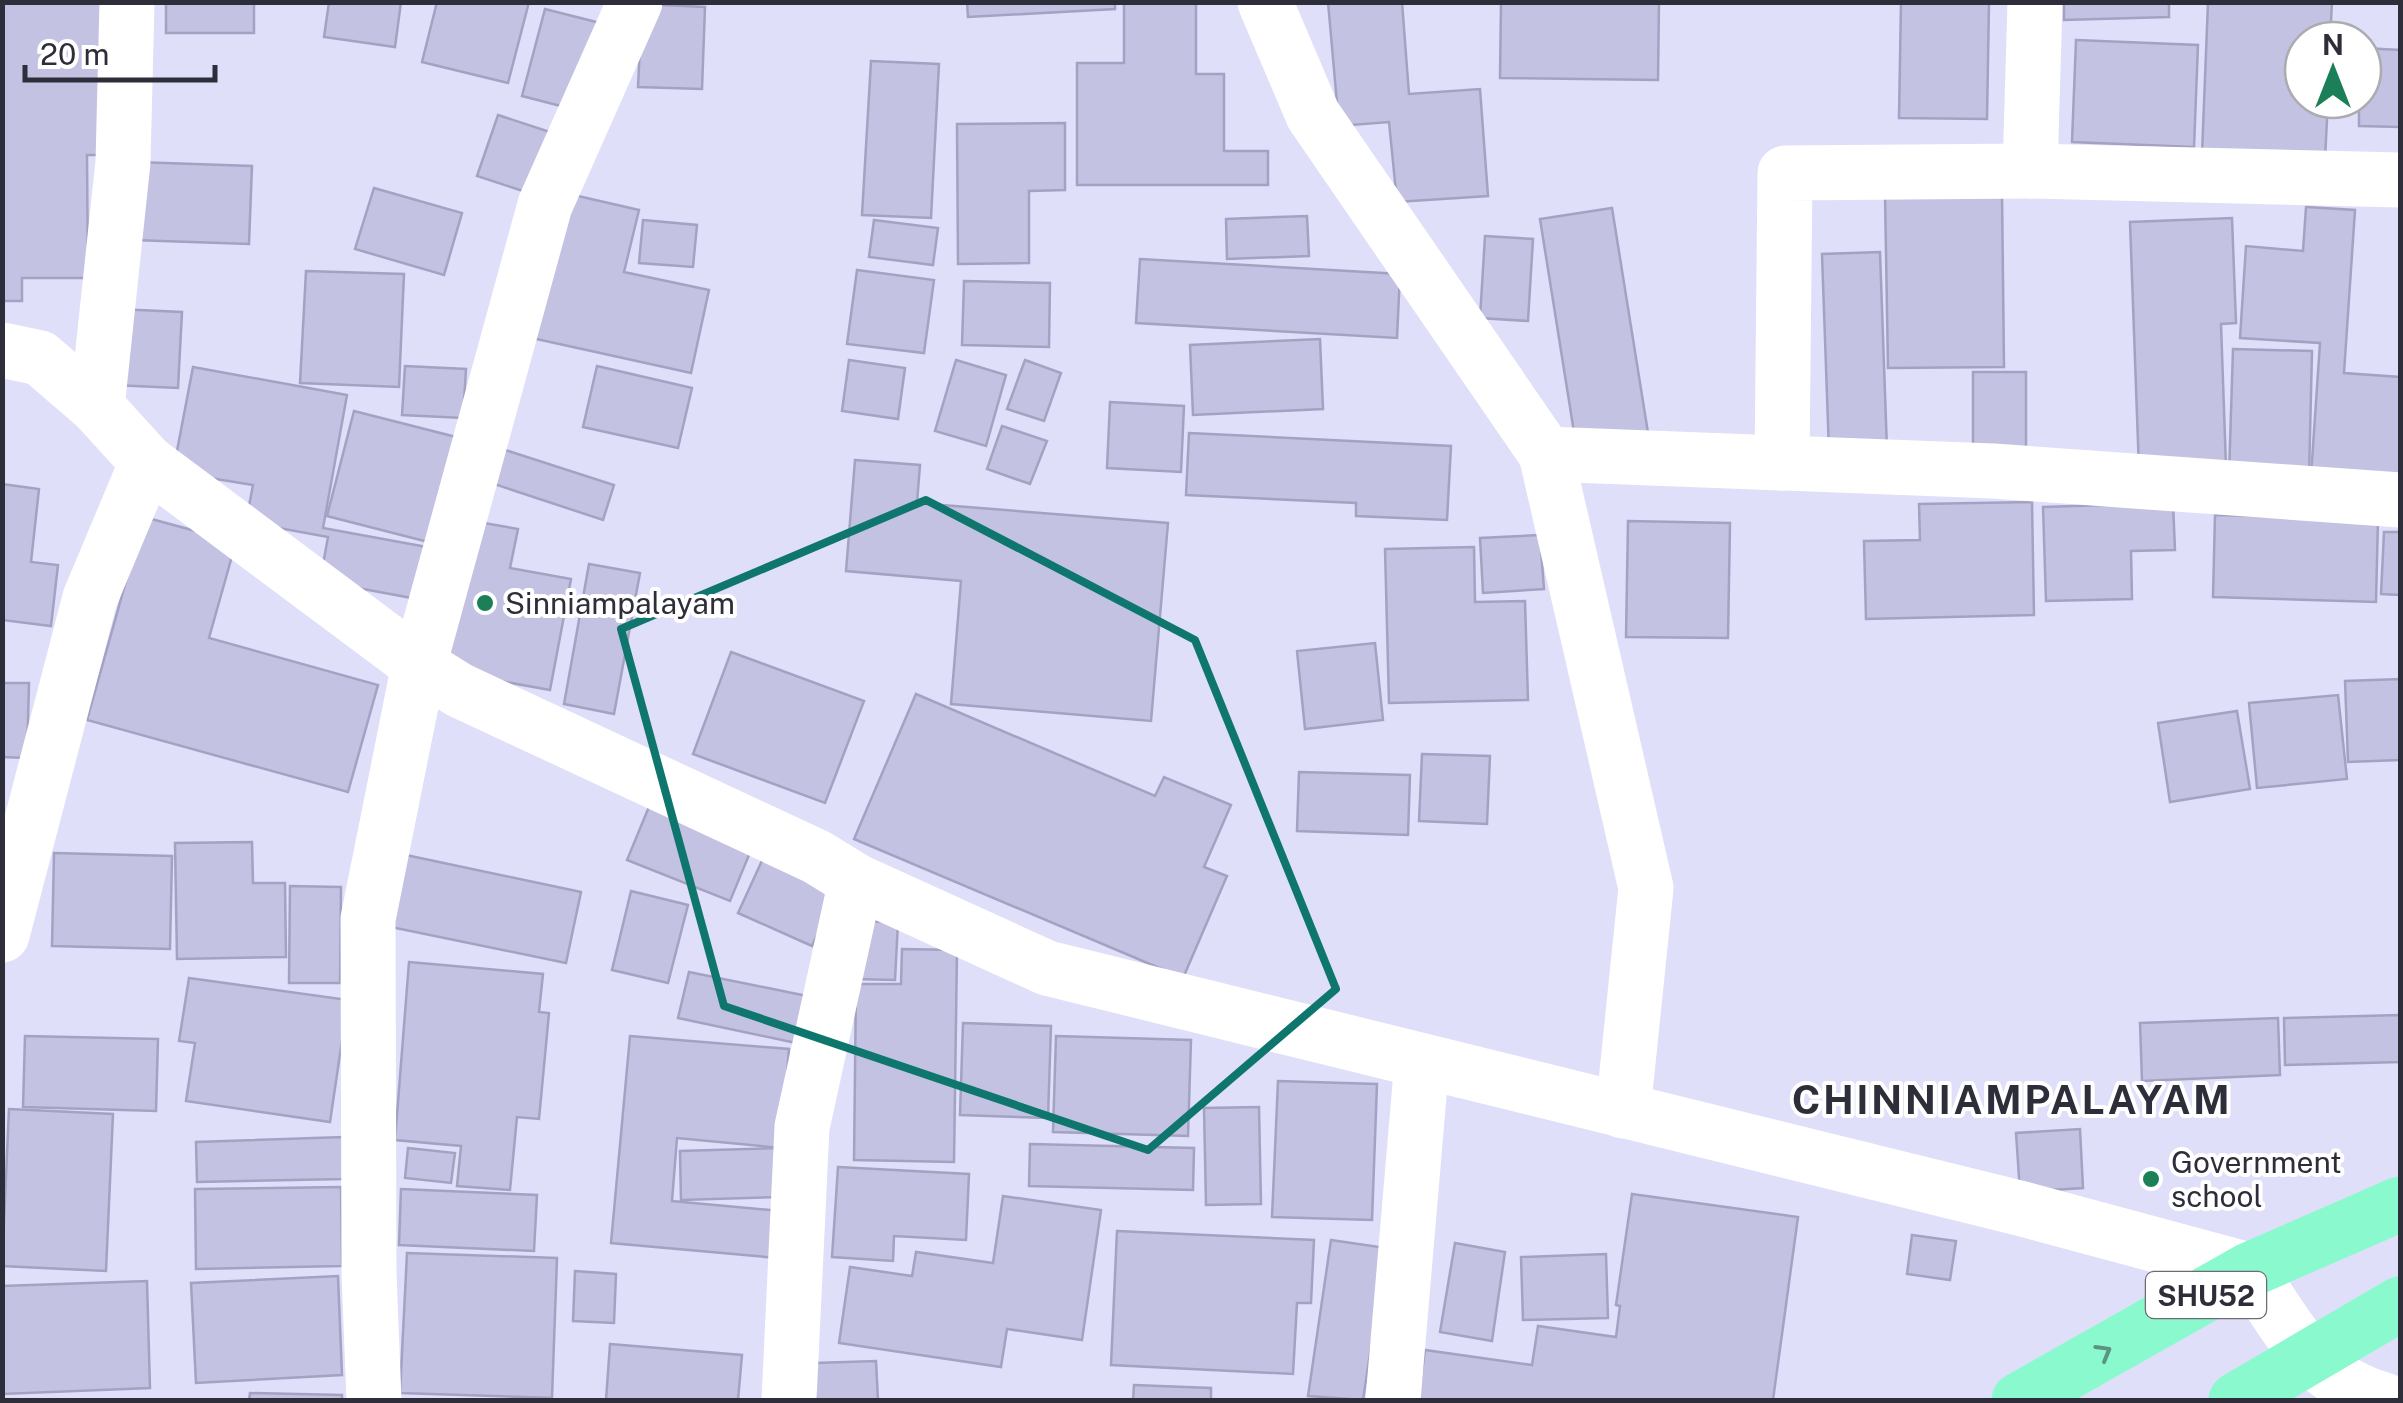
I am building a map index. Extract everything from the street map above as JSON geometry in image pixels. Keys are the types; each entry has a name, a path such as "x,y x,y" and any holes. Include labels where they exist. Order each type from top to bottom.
{"main road":[{"name":"SHU52","path":"2020,1400 2249,1270 2400,1204"},
{"path":"2236,1400 2400,1304"}],"street":[{"path":"98,407 123,162 127,2"},
{"path":"374,1400 369,1274 368,919 439,677 545,204 635,2"},
{"path":"1266,2 1313,116 1546,454 1646,888 1624,1111"},
{"path":"2030,171 2034,2"},
{"path":"1782,464 1785,173 2030,171 2400,180"},
{"path":"2,350 40,358 98,407 147,462 439,677 1047,968 2023,1208 2249,1270 2309,1358 2358,1393 2384,1400"},
{"path":"1546,454 1993,471 2400,500"},
{"path":"2,936 90,598 147,462"},
{"path":"790,1400 802,1127 837,869"},
{"path":"1393,1400 1422,1061"}],"highlighted area":[{"path":"926,500 1195,640 1336,989 1148,1150 724,1006 621,629"}],"building":[{"path":"2,2 109,2 107,155 87,155 88,278 22,278 22,301 2,301"},
{"path":"166,2 254,2 254,33 166,33"},
{"path":"329,2 401,2 395,47 324,37"},
{"path":"437,2 529,2 508,83 422,62"},
{"path":"967,2 1115,2 1115,9 968,17"},
{"path":"1124,2 1196,2 1196,74 1224,74 1224,151 1268,151 1268,185 1077,185 1077,63 1124,63"},
{"path":"1328,2 1402,2 1409,94 1480,89 1488,196 1397,202 1389,122 1339,126"},
{"path":"1501,2 1659,2 1658,80 1500,78"},
{"path":"1901,2 1989,2 1987,119 1899,118"},
{"path":"2064,2 2169,2 2169,17 2064,20"},
{"path":"2208,2 2332,2 2331,20 2283,20 2283,120 2327,120 2325,159 2202,154"},
{"path":"642,4 705,7 702,89 638,87"},
{"path":"545,9 604,24 580,111 522,96"},
{"path":"2076,40 2198,45 2194,147 2072,142"},
{"path":"2383,49 2400,50 2400,127 2359,126 2359,120 2383,120"},
{"path":"871,61 939,64 931,218 862,215"},
{"path":"498,115 553,133 532,194 477,176"},
{"path":"1065,123 1065,190 1029,191 1029,263 958,264 957,124"},
{"path":"136,162 252,166 249,244 133,240"},
{"path":"374,188 462,213 444,275 355,249"},
{"path":"565,193 639,210 624,272 709,290 691,373 532,338"},
{"path":"2002,193 2004,367 1888,368 1885,195"},
{"path":"2306,207 2355,210 2344,373 2400,377 2400,483 2311,476 2320,343 2240,338 2246,246 2303,251"},
{"path":"1612,208 1649,439 1577,451 1540,219"},
{"path":"1307,216 1309,256 1227,259 1226,219"},
{"path":"2232,218 2236,323 2221,324 2226,467 2139,470 2130,222"},
{"path":"643,220 697,225 693,267 639,263"},
{"path":"874,220 938,228 933,265 869,257"},
{"path":"1485,236 1533,239 1528,321 1480,318"},
{"path":"1880,252 1887,450 1829,452 1822,254"},
{"path":"1140,259 1400,274 1397,338 1136,323"},
{"path":"857,270 934,280 924,353 847,344"},
{"path":"306,271 404,274 399,387 300,383"},
{"path":"964,281 1050,283 1049,347 962,345"},
{"path":"117,309 182,312 178,388 113,385"},
{"path":"1320,339 1323,409 1193,415 1190,345"},
{"path":"2233,349 2312,351 2309,477 2229,476"},
{"path":"849,360 905,368 898,419 842,411"},
{"path":"956,360 1006,375 986,446 935,431"},
{"path":"1025,360 1061,373 1044,421 1007,409"},
{"path":"405,366 466,369 463,418 402,415"},
{"path":"597,366 692,388 678,448 583,427"},
{"path":"193,367 347,395 323,528 427,547 417,599 320,581 328,537 246,522 253,485 173,472"},
{"path":"1973,372 2026,372 2026,452 1973,452"},
{"path":"1110,402 1184,406 1181,472 1107,468"},
{"path":"354,411 460,438 432,543 327,516"},
{"path":"1002,426 1047,441 1030,484 987,469"},
{"path":"1189,433 1451,446 1447,520 1356,516 1356,503 1186,495"},
{"path":"499,448 614,485 603,520 488,482"},
{"path":"855,460 920,465 917,503 1168,523 1151,721 951,704 961,581 846,571"},
{"path":"2,484 39,489 31,562 58,565 51,626 2,620"},
{"path":"2032,502 2034,615 1866,619 1864,541 1920,540 1919,504"},
{"path":"2173,503 2175,550 2131,551 2132,599 2046,601 2043,507"},
{"path":"2215,515 2378,519 2376,602 2213,597"},
{"path":"144,517 236,542 209,638 378,685 348,792 87,720"},
{"path":"467,520 518,529 510,568 571,579 550,690 440,670"},
{"path":"1628,521 1730,523 1728,638 1626,637"},
{"path":"2384,532 2400,532 2400,595 2381,594"},
{"path":"1540,535 1544,589 1483,593 1480,538"},
{"path":"1474,547 1475,602 1525,601 1528,700 1389,703 1385,549"},
{"path":"589,564 640,573 614,714 564,704"},
{"path":"1375,643 1383,720 1305,729 1297,651"},
{"path":"731,652 864,701 825,803 693,754"},
{"path":"2400,679 2400,760 2348,762 2345,681"},
{"path":"2,683 29,683 27,758 2,757"},
{"path":"916,694 1155,796 1164,777 1231,805 1204,867 1227,876 1183,978 854,839"},
{"path":"2338,695 2347,779 2257,788 2249,703"},
{"path":"2237,711 2250,789 2170,802 2158,723"},
{"path":"1422,754 1490,756 1487,824 1419,821"},
{"path":"1299,772 1410,775 1408,835 1297,831"},
{"path":"653,797 756,838 730,901 627,860"},
{"path":"252,842 253,883 285,883 286,957 177,959 175,843"},
{"path":"54,853 172,856 170,949 52,946"},
{"path":"765,854 839,888 812,946 738,913"},
{"path":"406,855 581,892 566,963 391,927"},
{"path":"290,886 341,887 340,983 289,983"},
{"path":"631,891 688,905 668,983 612,970"},
{"path":"856,921 898,922 895,980 853,979"},
{"path":"902,949 957,950 954,1162 854,1160 856,984 901,984"},
{"path":"409,962 543,974 539,1012 549,1013 539,1119 517,1117 510,1190 457,1186 461,1146 395,1140"},
{"path":"689,972 807,996 796,1043 678,1018"},
{"path":"189,978 348,1000 330,1122 186,1101 195,1043 179,1041"},
{"path":"2400,1015 2400,1062 2285,1065 2284,1018"},
{"path":"2278,1018 2280,1075 2142,1081 2140,1023"},
{"path":"963,1023 1051,1026 1048,1118 960,1115"},
{"path":"25,1036 158,1039 156,1111 23,1107"},
{"path":"630,1036 789,1049 781,1148 677,1138 672,1201 781,1211 777,1258 611,1243"},
{"path":"1056,1036 1191,1040 1188,1136 1053,1132"},
{"path":"1278,1081 1377,1084 1372,1220 1272,1217"},
{"path":"1259,1107 1261,1204 1206,1205 1204,1108"},
{"path":"9,1109 113,1114 106,1271 2,1266"},
{"path":"2080,1129 2083,1188 2020,1192 2016,1133"},
{"path":"343,1137 344,1179 197,1182 196,1142"},
{"path":"1030,1144 1194,1148 1193,1190 1029,1186"},
{"path":"408,1148 455,1153 451,1183 405,1178"},
{"path":"780,1148 782,1197 681,1200 680,1151"},
{"path":"838,1167 969,1174 966,1240 894,1236 893,1261 832,1257"},
{"path":"341,1187 342,1266 196,1269 195,1189"},
{"path":"401,1189 537,1195 534,1251 399,1245"},
{"path":"1632,1194 1798,1217 1773,1400 1418,1400 1425,1350 1532,1365 1538,1326 1616,1337 1620,1306 1616,1305"},
{"path":"1003,1196 1101,1210 1082,1340 1007,1329 1001,1367 839,1343 850,1267 912,1276 916,1252 993,1263"},
{"path":"1117,1231 1314,1240 1311,1303 1297,1303 1293,1374 1111,1365"},
{"path":"1912,1235 1956,1241 1950,1280 1907,1274"},
{"path":"1331,1240 1386,1248 1363,1400 1308,1396"},
{"path":"1455,1243 1505,1252 1492,1341 1440,1332"},
{"path":"407,1253 557,1258 552,1398 400,1393"},
{"path":"1606,1254 1608,1318 1523,1320 1521,1257"},
{"path":"575,1271 616,1274 614,1323 573,1321"},
{"path":"338,1276 342,1375 196,1383 191,1283"},
{"path":"147,1281 150,1388 2,1394 2,1286"},
{"path":"610,1344 742,1355 738,1400 606,1400"},
{"path":"876,1361 878,1400 816,1400 815,1363"},
{"path":"1134,1385 1211,1388 1211,1400 1133,1400"},
{"path":"250,1393 342,1395 342,1400 249,1400"}],"place":[{"name":"Sinniampalayam","path":"485,603"},
{"name":"Government school","path":"2151,1179"}],"district":[{"name":"CHINNIAMPALAYAM","path":"2012,1099"}]}
